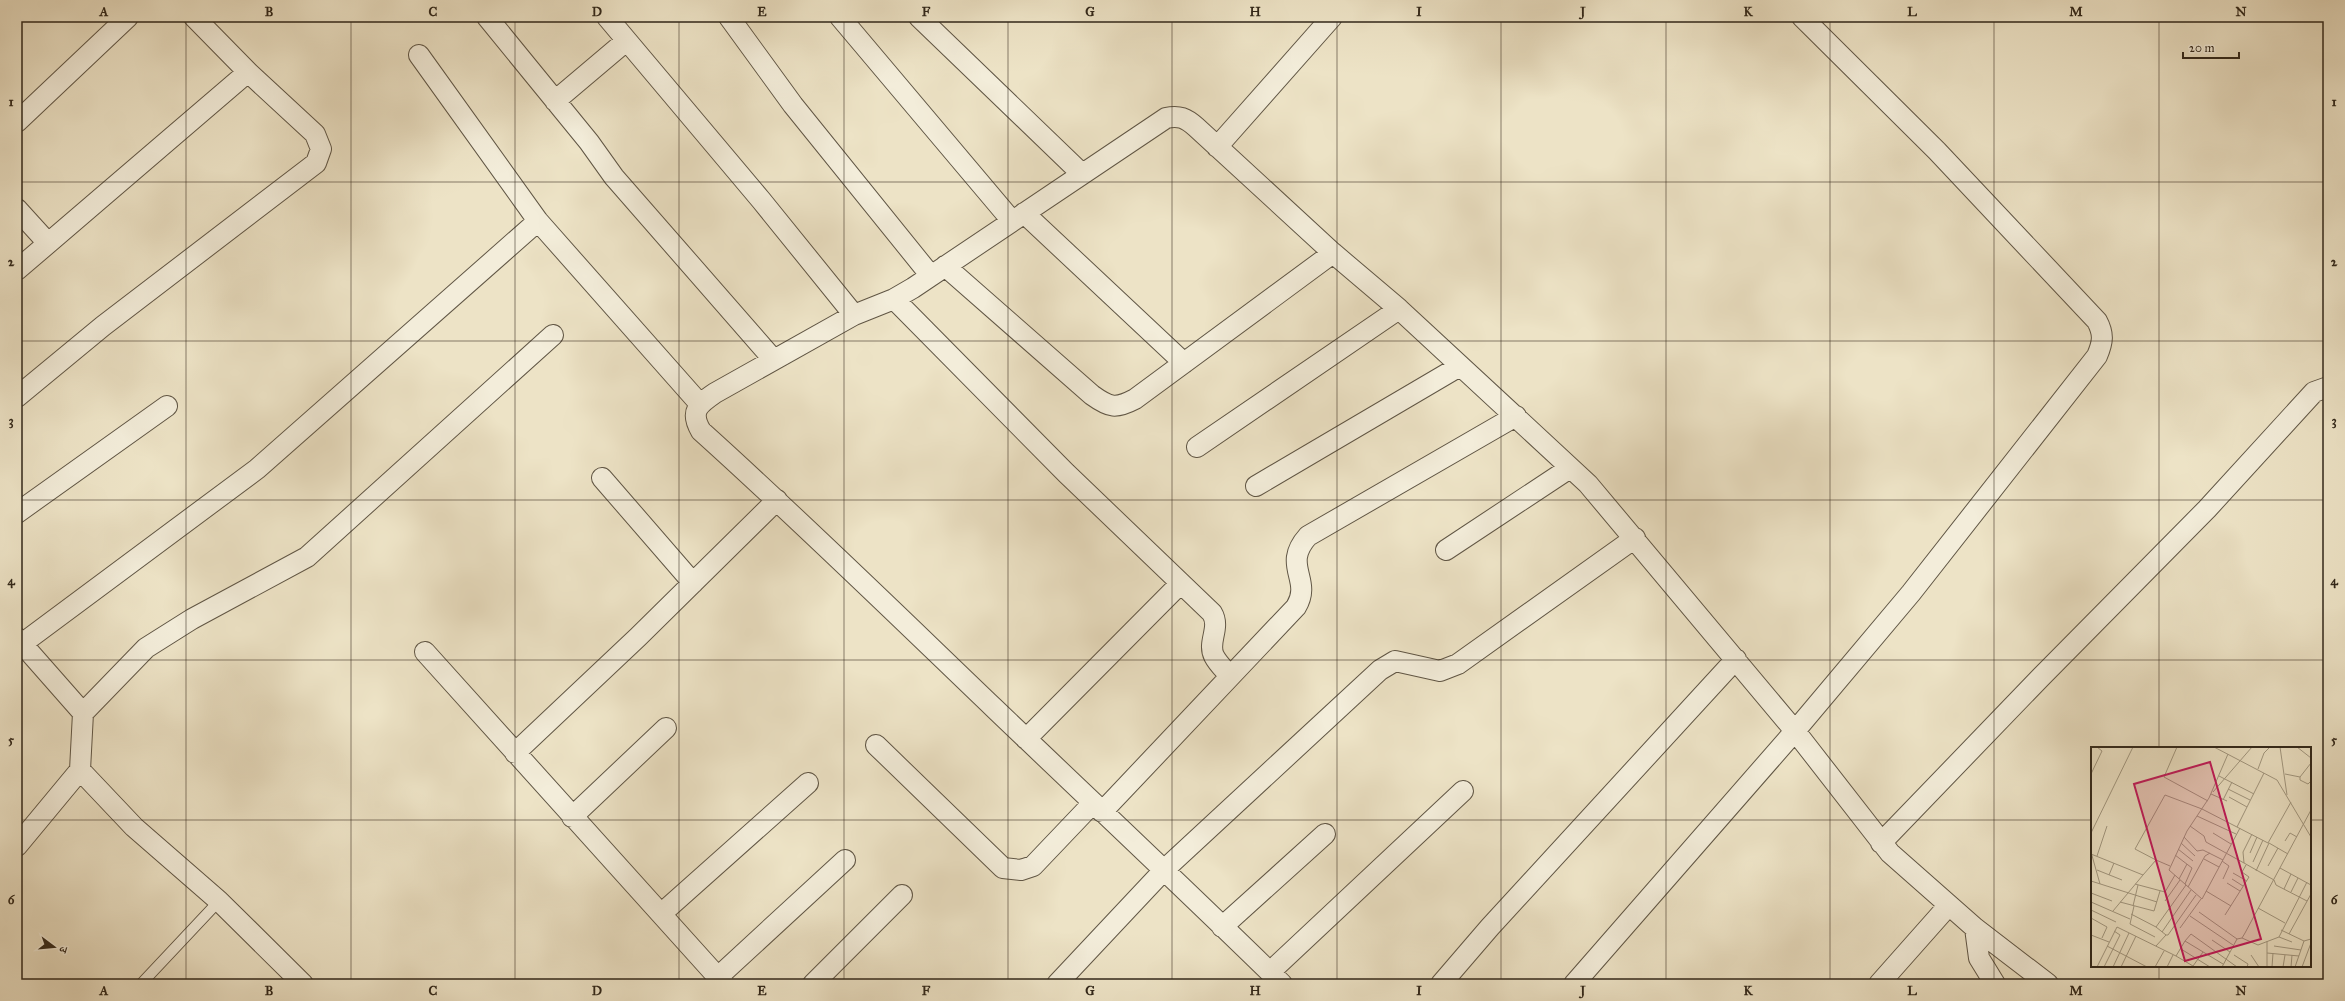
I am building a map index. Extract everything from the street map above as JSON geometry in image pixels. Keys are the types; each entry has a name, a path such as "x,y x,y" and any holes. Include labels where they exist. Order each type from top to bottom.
{"street":[{"path":"17,122 128,17"},
{"path":"17,397 103,326 316,163 321,149 315,134 248,72 194,17"},
{"path":"487,17 589,142 614,177 773,359"},
{"path":"606,17 761,200 854,315"},
{"path":"729,17 793,105 938,271 1104,403 1112,406 1123,406 1135,399 1333,253"},
{"path":"840,17 1018,217 1184,363"},
{"path":"919,17 1082,174"},
{"path":"1217,147 1332,17"},
{"path":"1574,984 1795,731 1912,593 2097,356 2102,343 2102,330 2097,321 1937,151 1802,17"},
{"path":"555,101 626,41"},
{"path":"419,56 538,221 699,403"},
{"path":"17,270 47,242 248,72"},
{"path":"1463,791 1276,978 1222,927 1165,869 1098,807 778,500 701,431 696,423 696,413 699,403 773,359 854,315 894,299 1166,118 1174,116 1188,120 1333,253 1399,309 1588,484 1635,538 1694,612 1736,659 1795,731 1881,843 1903,866 1975,928 2048,984"},
{"path":"17,209 47,242"},
{"path":"83,713 20,640 257,469 538,221"},
{"path":"894,299 1066,473 1215,619 1214,656 1230,676"},
{"path":"1197,447 1399,309"},
{"path":"17,846 80,770 83,713 146,648 192,619 307,557 553,335"},
{"path":"1256,486 1460,366"},
{"path":"1881,843 2042,676 2207,509 2314,392 2328,387"},
{"path":"17,513 167,406"},
{"path":"876,745 1003,868 1021,870 1033,866 1098,807 1230,676 1300,600 1303,589 1296,556 1301,543 1308,536 1516,416"},
{"path":"1446,550 1570,468"},
{"path":"602,478 693,583"},
{"path":"515,753 778,500"},
{"path":"1057,984 1165,869 1389,663 1406,662 1428,670 1440,671 1458,664 1635,538"},
{"path":"1026,738 1180,584"},
{"path":"425,652 572,817 721,980 845,860"},
{"path":"1440,984 1490,927 1736,659"},
{"path":"572,817 666,728"},
{"path":"80,770 134,827 219,901 303,984"},
{"path":"661,914 808,782"},
{"path":"1222,927 1325,834"},
{"path":"813,984 902,895"},
{"path":"1879,984 1949,905"},
{"path":"1975,928 1979,958 1995,984"}],"lane":[{"path":"141,984 219,901"}]}
